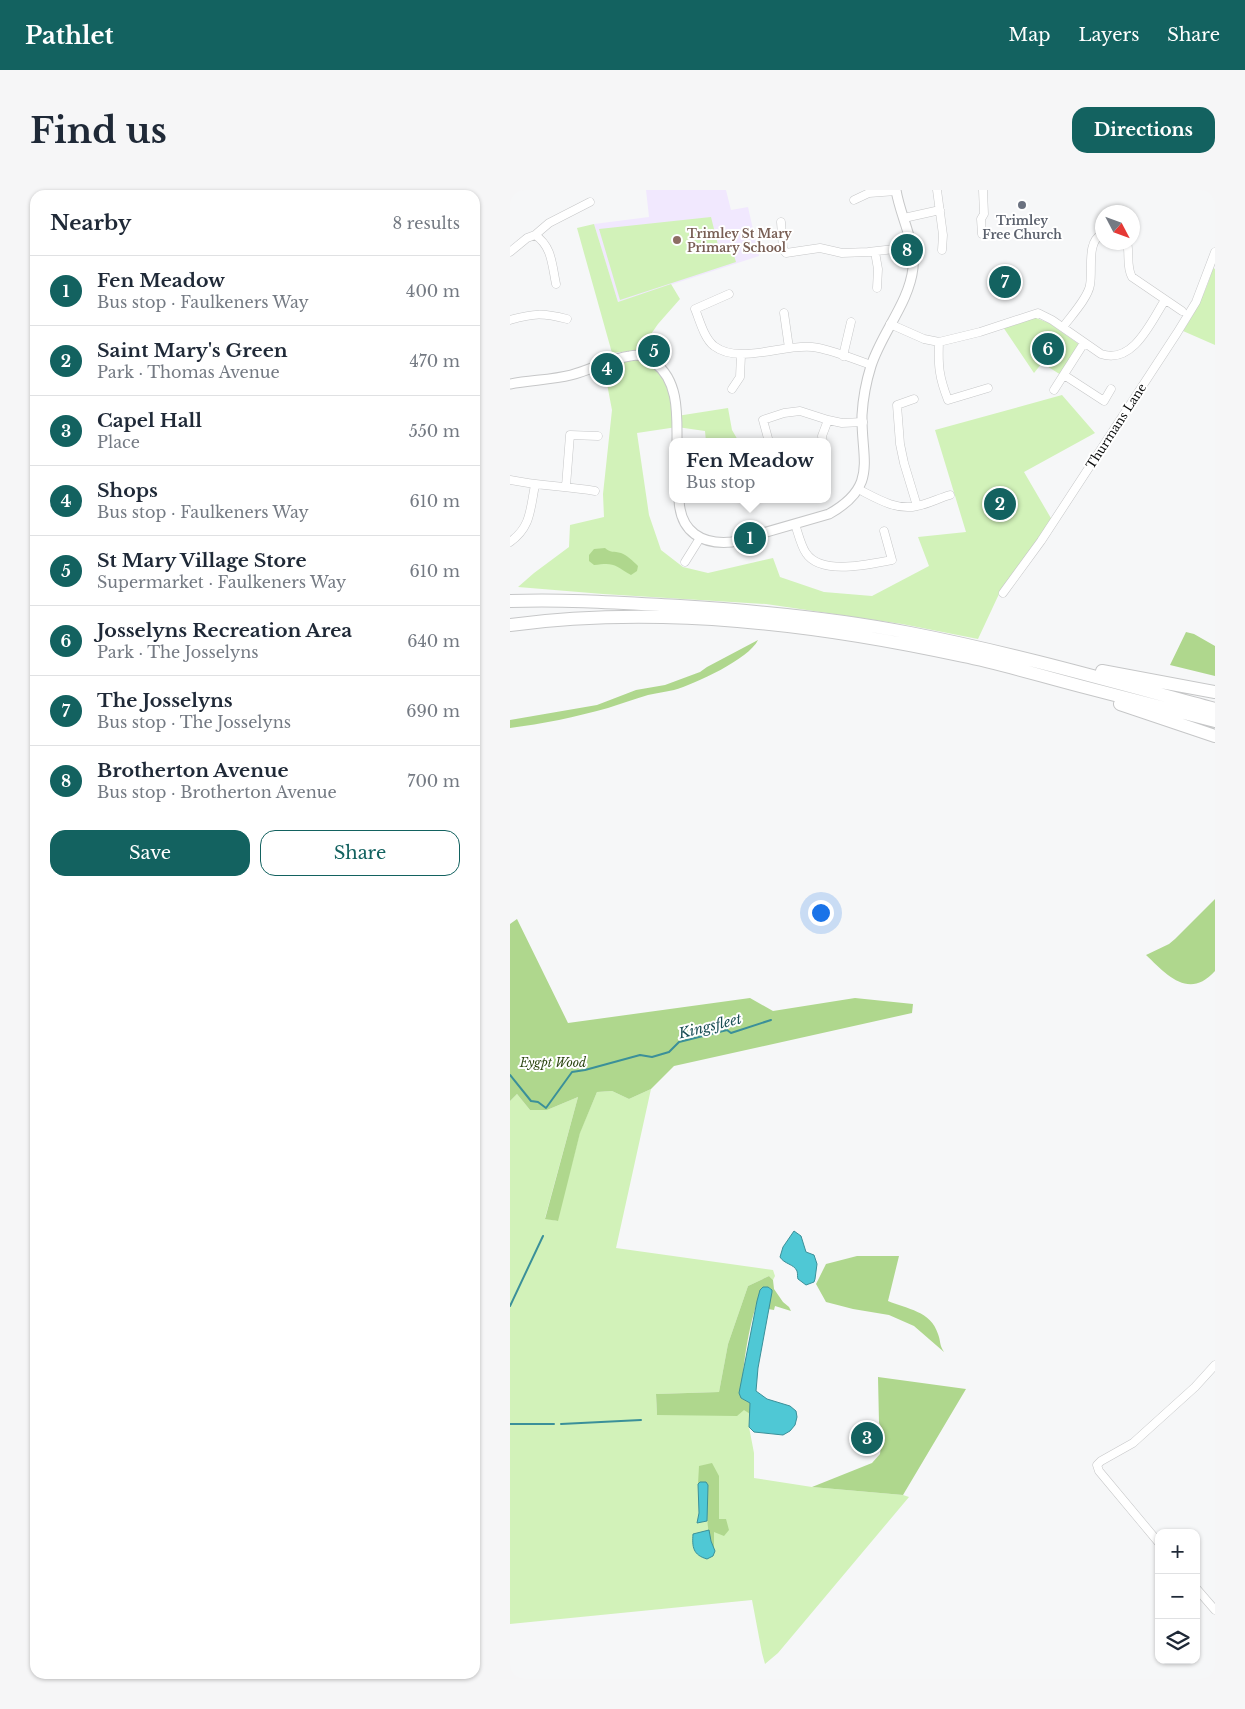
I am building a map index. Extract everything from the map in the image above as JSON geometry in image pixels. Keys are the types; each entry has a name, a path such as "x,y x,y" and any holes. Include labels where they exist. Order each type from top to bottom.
{"highway":[{"path":"510,601 648,604 780,614 909,632 1082,687 1215,721"},
{"path":"510,625 565,619 657,617 779,625 906,644 965,650"},
{"path":"989,656 1053,665 1077,666 1215,692"},
{"path":"1053,665 1215,709"},
{"path":"1082,687 1105,699 1215,736"}],"street":[{"path":"679,503 681,517 700,538 711,542 732,542 829,514 850,500 858,489 866,466 863,422 864,398 871,365 909,286 913,267 912,247 896,190 869,194 854,200"},
{"path":"937,190 943,235 942,250"},
{"path":"982,234 981,219 984,214 983,190"},
{"path":"510,252 549,223 590,202"},
{"path":"904,218 940,210"},
{"path":"781,222 783,249 786,253 820,248 842,253 875,252 912,247"},
{"path":"535,235 543,240 550,251 556,284"},
{"path":"1063,327 1090,287 1093,244 1095,240"},
{"path":"1129,250 1129,272 1132,277 1182,311"},
{"path":"875,252 878,269 877,288"},
{"name":"Thurmans Lane","path":"1003,593 1041,541 1177,333 1196,302 1215,252"},
{"path":"730,294 695,309 704,332 714,346 730,354 741,355 789,348 813,347 871,365"},
{"path":"890,324 924,339 939,342 980,332 1038,313 1043,314 1063,327 1101,354 1108,356 1124,353 1135,344 1165,300"},
{"path":"784,313 789,348"},
{"path":"510,320 544,314 567,319"},
{"path":"843,356 851,322"},
{"path":"939,342 938,367 948,400 988,388"},
{"path":"1054,390 1084,343"},
{"path":"510,384 571,375 618,358 639,355 659,366 669,380 674,395 677,438"},
{"path":"732,389 740,377 741,355"},
{"path":"1064,375 1104,401 1111,389"},
{"path":"914,399 897,405 900,444 917,506"},
{"path":"768,438 763,420 784,413 800,411 842,423 863,422"},
{"path":"822,438 828,420"},
{"path":"566,486 570,436 598,436"},
{"path":"510,480 535,485 566,486 594,491"},
{"path":"510,542 519,536 527,525 535,485"},
{"path":"858,489 898,507 917,506 950,495"},
{"path":"795,524 806,553 812,559 830,566 861,566 892,560 884,531"},
{"path":"686,562 700,538"},
{"path":"1155,1538 1098,1471 1097,1465 1133,1444 1195,1388 1215,1365"},
{"path":"1200,1593 1215,1610"}],"shaded area":[{"name":"Trimley St Mary Primary School","path":"646,190 726,190 731,210 748,207 759,256 618,302 594,224 649,217"}],"green space":[{"path":"711,217 719,249 731,246 736,262 620,300 599,229"},
{"path":"594,224 618,302 671,284 680,299 658,324 640,350 612,353 577,228"},
{"path":"1213,268 1215,269 1215,345 1183,331 1200,301"},
{"path":"1036,318 1049,323 1080,345 1061,375 1042,363 1034,373 1003,327 1024,319"},
{"path":"639,355 664,372 677,416 728,408 732,430 737,438 706,438 705,431 677,427 637,433 649,515 661,550 683,567 708,573 773,558 780,577 824,592 872,596 929,566 918,537 966,532 935,430 1062,395 1095,433 1024,472 1052,520 999,594 978,639 902,624 766,604 518,587 569,547 570,525 604,517 603,494 612,410 603,363"},
{"path":"605,548 628,557 638,566 637,571 631,575 614,565 594,565 589,561 589,555 594,549"},
{"path":"1186,632 1194,634 1215,646 1215,676 1170,665"},
{"path":"758,640 753,647 733,663 683,687 584,714 510,728 510,720 597,705 636,690 665,685 700,672"},
{"path":"1215,899 1215,971 1196,984 1187,984 1179,981 1162,970 1146,955 1169,944"},
{"name":"Eygpt Wood","path":"517,919 568,1023 750,998 773,1011 855,998 913,1004 912,1013 674,1066 651,1089 629,1099 612,1091 597,1092 580,1133 558,1221 545,1219 578,1097 547,1110 530,1110 517,1094 510,1101 510,924"},
{"path":"651,1089 616,1248 773,1270 775,1276 773,1280 769,1276 748,1286 728,1344 719,1392 656,1394 657,1415 744,1409 750,1414 749,1427 754,1453 754,1478 812,1487 909,1497 778,1653 765,1664 752,1600 510,1624 510,1101 517,1094 530,1110 547,1110 578,1097 545,1218 557,1221 580,1132 597,1092 612,1091 629,1099"},
{"path":"857,1256 899,1256 888,1301 918,1312 930,1320 935,1326 944,1352 914,1326 889,1315 826,1302 816,1284 826,1264"},
{"path":"769,1276 773,1280 774,1289 791,1311 775,1306 774,1310 768,1309 772,1290 768,1287 763,1287 750,1327 743,1370 741,1398 750,1403 750,1414 744,1410 737,1416 657,1415 656,1394 719,1392 728,1344 748,1286"},
{"path":"878,1377 966,1389 903,1495 812,1487 872,1463 880,1454 883,1430 879,1423"},
{"path":"712,1463 719,1476 719,1519 726,1519 729,1530 724,1536 714,1532 714,1548 708,1525 708,1485 700,1482 698,1484 699,1466"}],"water":[{"path":"794,1231 801,1236 806,1252 814,1255 817,1264 814,1282 806,1285 798,1279 796,1269 780,1257 783,1247"},
{"path":"763,1287 768,1287 772,1292 758,1368 756,1391 767,1399 790,1406 796,1411 795,1425 783,1435 754,1432 749,1427 750,1403 741,1398 739,1393 757,1301 760,1290"},
{"path":"706,1482 708,1485 707,1521 697,1523 699,1513 698,1484"},
{"path":"709,1530 715,1551 713,1556 707,1559 694,1550 693,1534"}],"waterway":[{"name":"Kingsfleet","path":"510,1075 531,1101 538,1102 546,1108 572,1072 640,1055 652,1057 669,1052 679,1042 727,1030 731,1033 771,1020"},
{"path":"510,1306 543,1236"},
{"path":"561,1424 641,1420"},
{"path":"510,1424 554,1424"}],"place":[{"name":"Trimley Free Church","path":"1022,205"},
{"name":"Trimley St Mary Primary School","path":"677,240"},
{"name":"Brotherton Avenue","path":"907,250"},
{"name":"The Josselyns","path":"1005,282"},
{"name":"Josselyns Recreation Area","path":"1048,349"},
{"name":"St Mary Village Store","path":"654,351"},
{"name":"Shops","path":"607,369"},
{"name":"Saint Mary's Green","path":"1000,504"},
{"name":"Fen Meadow","path":"750,538"},
{"name":"Capel Hall","path":"867,1438"}]}
